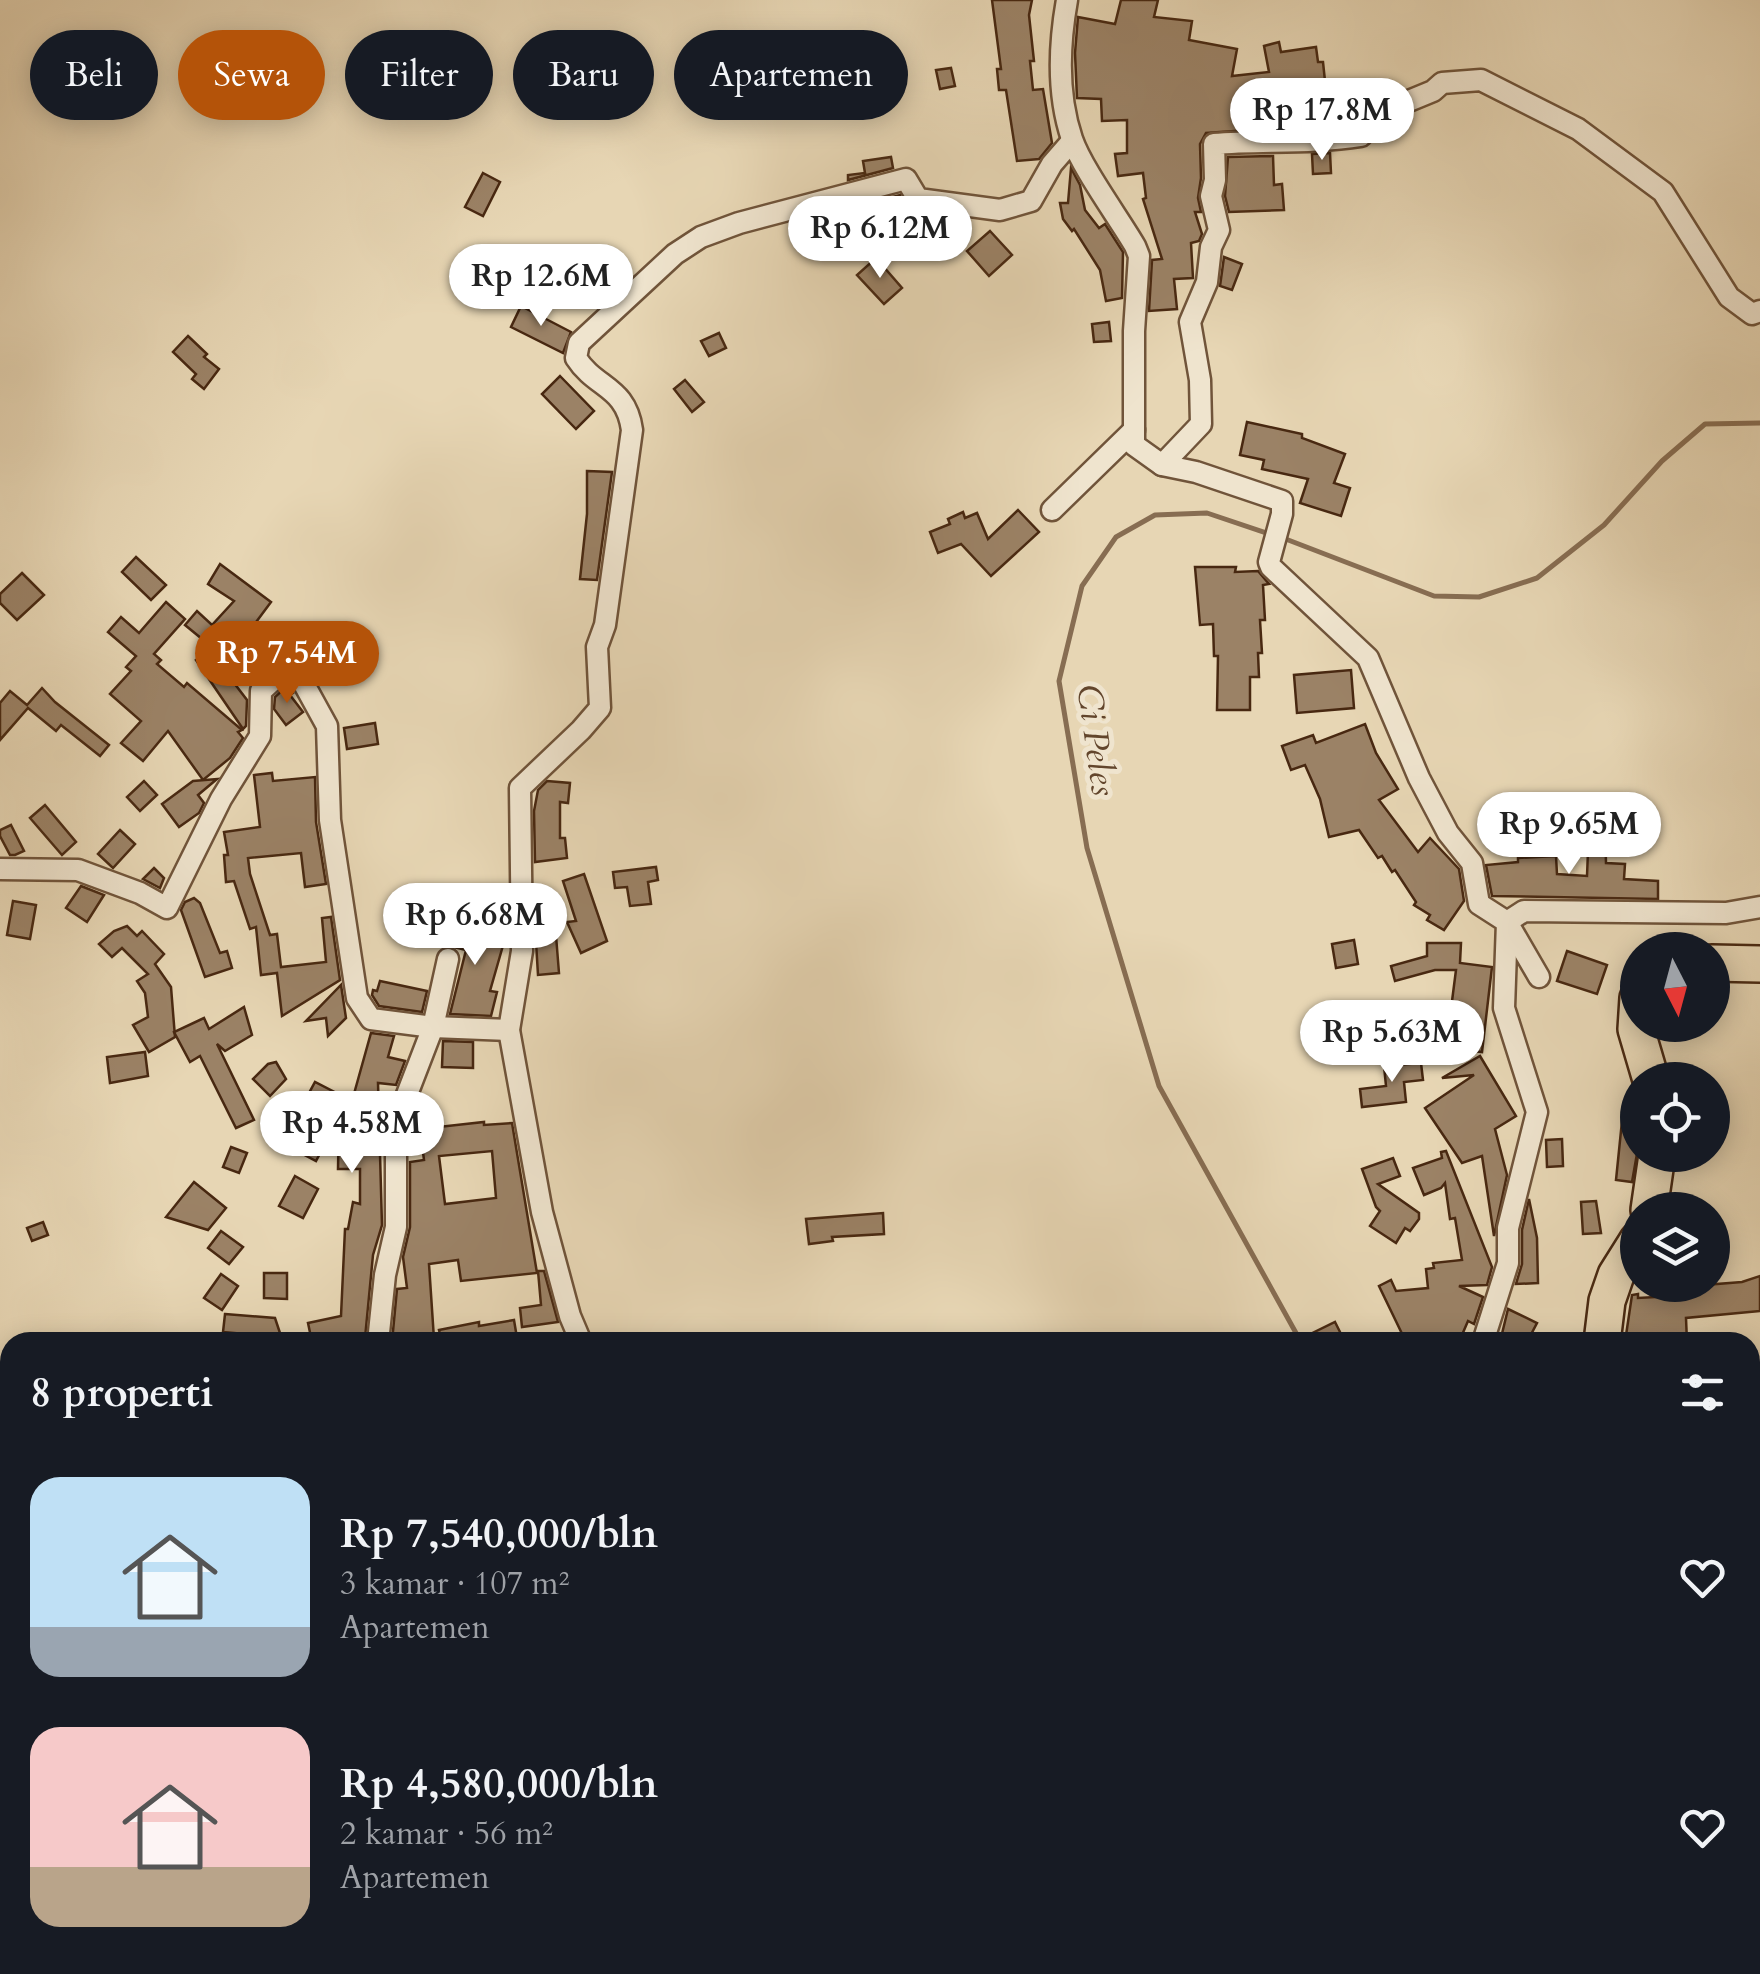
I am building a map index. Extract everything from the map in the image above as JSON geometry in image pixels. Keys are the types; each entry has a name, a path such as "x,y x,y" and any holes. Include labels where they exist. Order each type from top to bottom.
{"highway":[{"path":"1730,963 1760,964"},
{"path":"1603,1332 1607,1301 1620,1269"}],"street":[{"path":"1067,0 1062,32 1062,90 1072,141 1139,256 1134,331 1136,449 1162,465 1280,500 1282,514 1269,562 1273,570 1368,658 1419,778 1448,833 1472,863 1479,904 1507,922 1539,977"},
{"path":"1162,465 1201,424 1200,380 1190,322 1207,282 1219,230 1212,196 1216,180 1214,144 1265,140 1279,144 1361,136 1382,112 1432,91 1442,82 1480,80 1578,129 1663,192 1729,297 1752,314 1760,310"},
{"path":"577,1332 542,1212 509,1030 522,951 520,788 600,708 597,647 606,625 632,430 630,415 618,394 576,358 579,342 675,254 722,228 906,179 918,200 1000,210 1031,202 1052,164 1072,141"},
{"path":"1052,510 1134,430"},
{"path":"0,869 78,870 167,908 221,799 260,736 261,692 283,671 290,670 298,675 327,726 330,820 357,998 371,1019 509,1030"},
{"path":"1507,922 1524,911 1538,908 1726,913 1760,906"},
{"path":"1486,1332 1508,1263 1508,1228 1537,1112 1504,1008 1507,922"},
{"path":"379,1332 382,1289 396,1227 396,1122 433,1026 448,959"}],"building":[{"path":"992,0 1032,0 1029,15 1033,90 1043,89 1052,143 1039,159 1017,161 1006,90 999,90 997,69 1001,69"},
{"path":"1121,0 1158,0 1154,17 1192,21 1189,40 1237,49 1232,76 1269,72 1264,46 1279,42 1281,52 1316,47 1318,62 1323,62 1327,100 1370,83 1376,100 1362,109 1354,123 1206,133 1200,144 1201,212 1195,212 1202,234 1199,241 1191,243 1193,278 1174,279 1177,309 1149,311 1152,260 1162,259 1143,199 1143,173 1118,176 1115,154 1127,153 1127,120 1102,121 1101,99 1077,98 1078,17 1115,24"},
{"path":"951,68 955,86 940,89 936,70"},
{"path":"1330,153 1331,173 1313,174 1312,154"},
{"path":"1273,156 1274,185 1282,184 1284,210 1229,212 1225,196 1228,157"},
{"path":"891,157 893,168 848,180 848,175 865,173 863,161"},
{"path":"1071,168 1080,185 1085,210 1099,228 1105,224 1123,252 1122,298 1106,301 1100,270 1074,229 1063,219 1060,203 1068,203"},
{"path":"483,173 500,182 483,216 465,207"},
{"path":"900,195 902,212 880,215 878,201"},
{"path":"990,231 1012,255 989,276 967,251"},
{"path":"1224,257 1242,264 1232,290 1220,286"},
{"path":"876,258 902,288 884,304 857,275"},
{"path":"521,306 571,332 563,353 511,327"},
{"path":"1109,322 1111,341 1094,342 1092,324"},
{"path":"719,333 726,348 709,356 701,341"},
{"path":"188,336 219,369 204,389 192,379 196,374 173,352"},
{"path":"560,376 594,411 576,429 542,394"},
{"path":"685,380 704,402 692,412 674,389"},
{"path":"1247,422 1302,434 1302,438 1345,454 1334,483 1350,488 1341,516 1300,503 1308,479 1262,469 1264,460 1240,455"},
{"path":"587,471 612,472 597,580 580,579"},
{"path":"1018,510 1039,532 991,576 961,544 938,553 930,532 950,524 948,519 963,512 965,518 977,513 988,539"},
{"path":"136,557 166,585 151,600 122,572"},
{"path":"220,564 271,602 248,633 245,631 218,662 247,700 243,729 196,660 213,648 185,625 197,611 212,625 234,601 208,584"},
{"path":"1195,567 1258,571 1269,584 1263,585 1262,653 1258,653 1259,677 1250,677 1250,710 1217,710 1218,656 1214,656 1213,624 1200,625"},
{"path":"22,573 44,595 17,620 0,603 0,594"},
{"path":"166,602 185,619 154,654 161,660 157,664 184,687 187,683 242,730 238,732 243,738 230,758 203,780 168,731 143,761 121,743 141,721 110,694 131,671 126,667 136,656 108,632 121,617 139,633"},
{"path":"1351,670 1354,708 1297,713 1294,675"},
{"path":"288,685 293,693 290,695 303,712 286,725 274,709 275,697"},
{"path":"42,688 109,745 100,756 61,725 56,731 28,708 0,740 0,703 10,691 27,705"},
{"path":"375,723 378,744 347,749 344,728"},
{"path":"1365,724 1376,753 1398,789 1379,800 1418,852 1430,838 1459,869 1464,901 1444,930 1427,920 1430,915 1414,905 1416,902 1395,870 1392,872 1382,856 1378,858 1359,830 1329,837 1320,799 1305,765 1291,770 1282,746 1313,735 1316,743"},
{"path":"272,773 273,781 315,777 316,822 326,884 305,887 301,853 248,858 270,935 277,934 281,967 326,962 322,918 331,917 340,980 282,1016 277,973 261,975 256,927 250,929 234,881 226,882 224,855 228,855 224,832 260,827 254,775"},
{"path":"217,779 198,795 204,803 199,813 179,827 162,804 193,781"},
{"path":"144,781 157,795 140,811 127,797"},
{"path":"547,781 570,783 568,803 560,802 560,838 565,838 567,858 535,862 534,811 538,790"},
{"path":"45,805 76,842 62,855 30,818"},
{"path":"11,825 24,851 15,855 10,855 0,836 0,830"},
{"path":"1605,825 1606,863 1625,864 1624,879 1658,881 1658,899 1492,896 1486,865 1518,862 1518,858 1556,856 1557,874 1587,876 1589,826"},
{"path":"120,830 135,844 113,868 98,854"},
{"path":"656,867 658,880 648,882 651,904 630,906 627,887 615,888 613,872"},
{"path":"154,868 164,878 160,888 143,879"},
{"path":"584,874 607,941 581,953 567,922 576,921 563,881"},
{"path":"81,886 104,895 87,922 66,908"},
{"path":"194,898 200,903 220,953 227,951 232,968 205,977 181,910 185,902"},
{"path":"13,901 36,905 30,939 7,935"},
{"path":"449,920 506,935 490,991 497,992 491,1016 450,1014 466,950 442,944"},
{"path":"555,923 559,973 538,975 535,925"},
{"path":"127,926 137,936 142,931 164,954 155,964 171,987 175,1037 149,1052 133,1025 148,1017 145,993 137,981 148,974 122,948 112,957 99,944"},
{"path":"1354,940 1358,964 1336,968 1332,944"},
{"path":"1427,943 1461,943 1460,963 1492,967 1482,1052 1446,1048 1456,970 1435,970 1395,981 1391,966 1427,956"},
{"path":"1567,951 1607,965 1597,994 1557,981"},
{"path":"380,981 427,991 422,1012 379,1006 372,995"},
{"path":"341,985 346,1018 328,1036 326,1018 306,1021"},
{"path":"244,1007 252,1035 225,1051 217,1044 254,1120 236,1128 200,1056 190,1062 174,1032 204,1018 209,1029"},
{"path":"371,1033 394,1036 388,1057 405,1061 396,1085 378,1083 382,1225 373,1255 366,1332 310,1332 308,1323 341,1316 345,1229 353,1202 360,1204 360,1169 338,1169 339,1117 316,1161 282,1143 315,1082 352,1101"},
{"path":"443,1041 473,1042 473,1068 442,1067"},
{"path":"145,1052 148,1076 110,1083 107,1057"},
{"path":"1480,1056 1516,1116 1495,1129 1507,1175 1494,1236 1482,1156 1462,1163 1425,1108 1474,1075 1442,1078"},
{"path":"276,1062 286,1079 270,1096 253,1079 268,1064"},
{"path":"1421,1063 1423,1080 1404,1082 1406,1102 1362,1107 1360,1089 1386,1086 1384,1066"},
{"path":"512,1123 537,1273 461,1281 458,1260 429,1264 434,1332 393,1332 397,1289 407,1288 403,1257 410,1227 410,1162 424,1160 420,1129","holes":["492,1151 496,1198 445,1204 439,1156"]},
{"path":"1562,1139 1563,1166 1547,1167 1546,1140"},
{"path":"1620,1141 1620,1172 1634,1172 1632,1182 1616,1180"},
{"path":"231,1147 247,1153 239,1173 223,1167"},
{"path":"1446,1151 1492,1267 1487,1285 1459,1286 1483,1297 1474,1324 1468,1321 1463,1332 1401,1332 1379,1286 1391,1280 1396,1291 1428,1288 1426,1269 1434,1268 1433,1263 1462,1260 1445,1183 1424,1195 1413,1168 1442,1158 1441,1152"},
{"path":"1393,1158 1400,1176 1378,1184 1419,1213 1410,1231 1405,1228 1396,1243 1370,1226 1380,1211 1362,1169"},
{"path":"295,1176 318,1189 303,1218 279,1206"},
{"path":"194,1182 226,1208 208,1230 166,1217"},
{"path":"1529,1199 1537,1238 1538,1283 1516,1284 1522,1264 1522,1230"},
{"path":"1596,1201 1601,1233 1583,1234 1581,1202"},
{"path":"883,1213 884,1234 832,1237 833,1241 809,1244 806,1219"},
{"path":"43,1222 48,1235 32,1241 27,1228"},
{"path":"221,1231 243,1247 229,1264 208,1248"},
{"path":"538,1271 544,1271 558,1322 522,1327 520,1308 541,1305"},
{"path":"264,1273 287,1273 287,1299 264,1298"},
{"path":"221,1274 238,1286 222,1310 204,1298"},
{"path":"1760,1276 1760,1311 1686,1318 1687,1332 1626,1332 1631,1302 1730,1302 1730,1283"},
{"path":"1508,1309 1537,1323 1532,1332 1502,1332"},
{"path":"225,1314 275,1318 280,1332 223,1332"},
{"path":"514,1320 516,1332 439,1330 479,1322 479,1326"},
{"path":"1335,1322 1340,1332 1314,1332"}],"waterway":[{"name":"Ci Peles","path":"1283,538 1434,596 1479,597 1537,578 1604,525 1662,461 1705,424 1760,423"},
{"name":"Ci Peles","path":"1272,535 1207,513 1155,515 1116,537 1082,586 1059,681 1087,848 1159,1086 1295,1332"}]}
